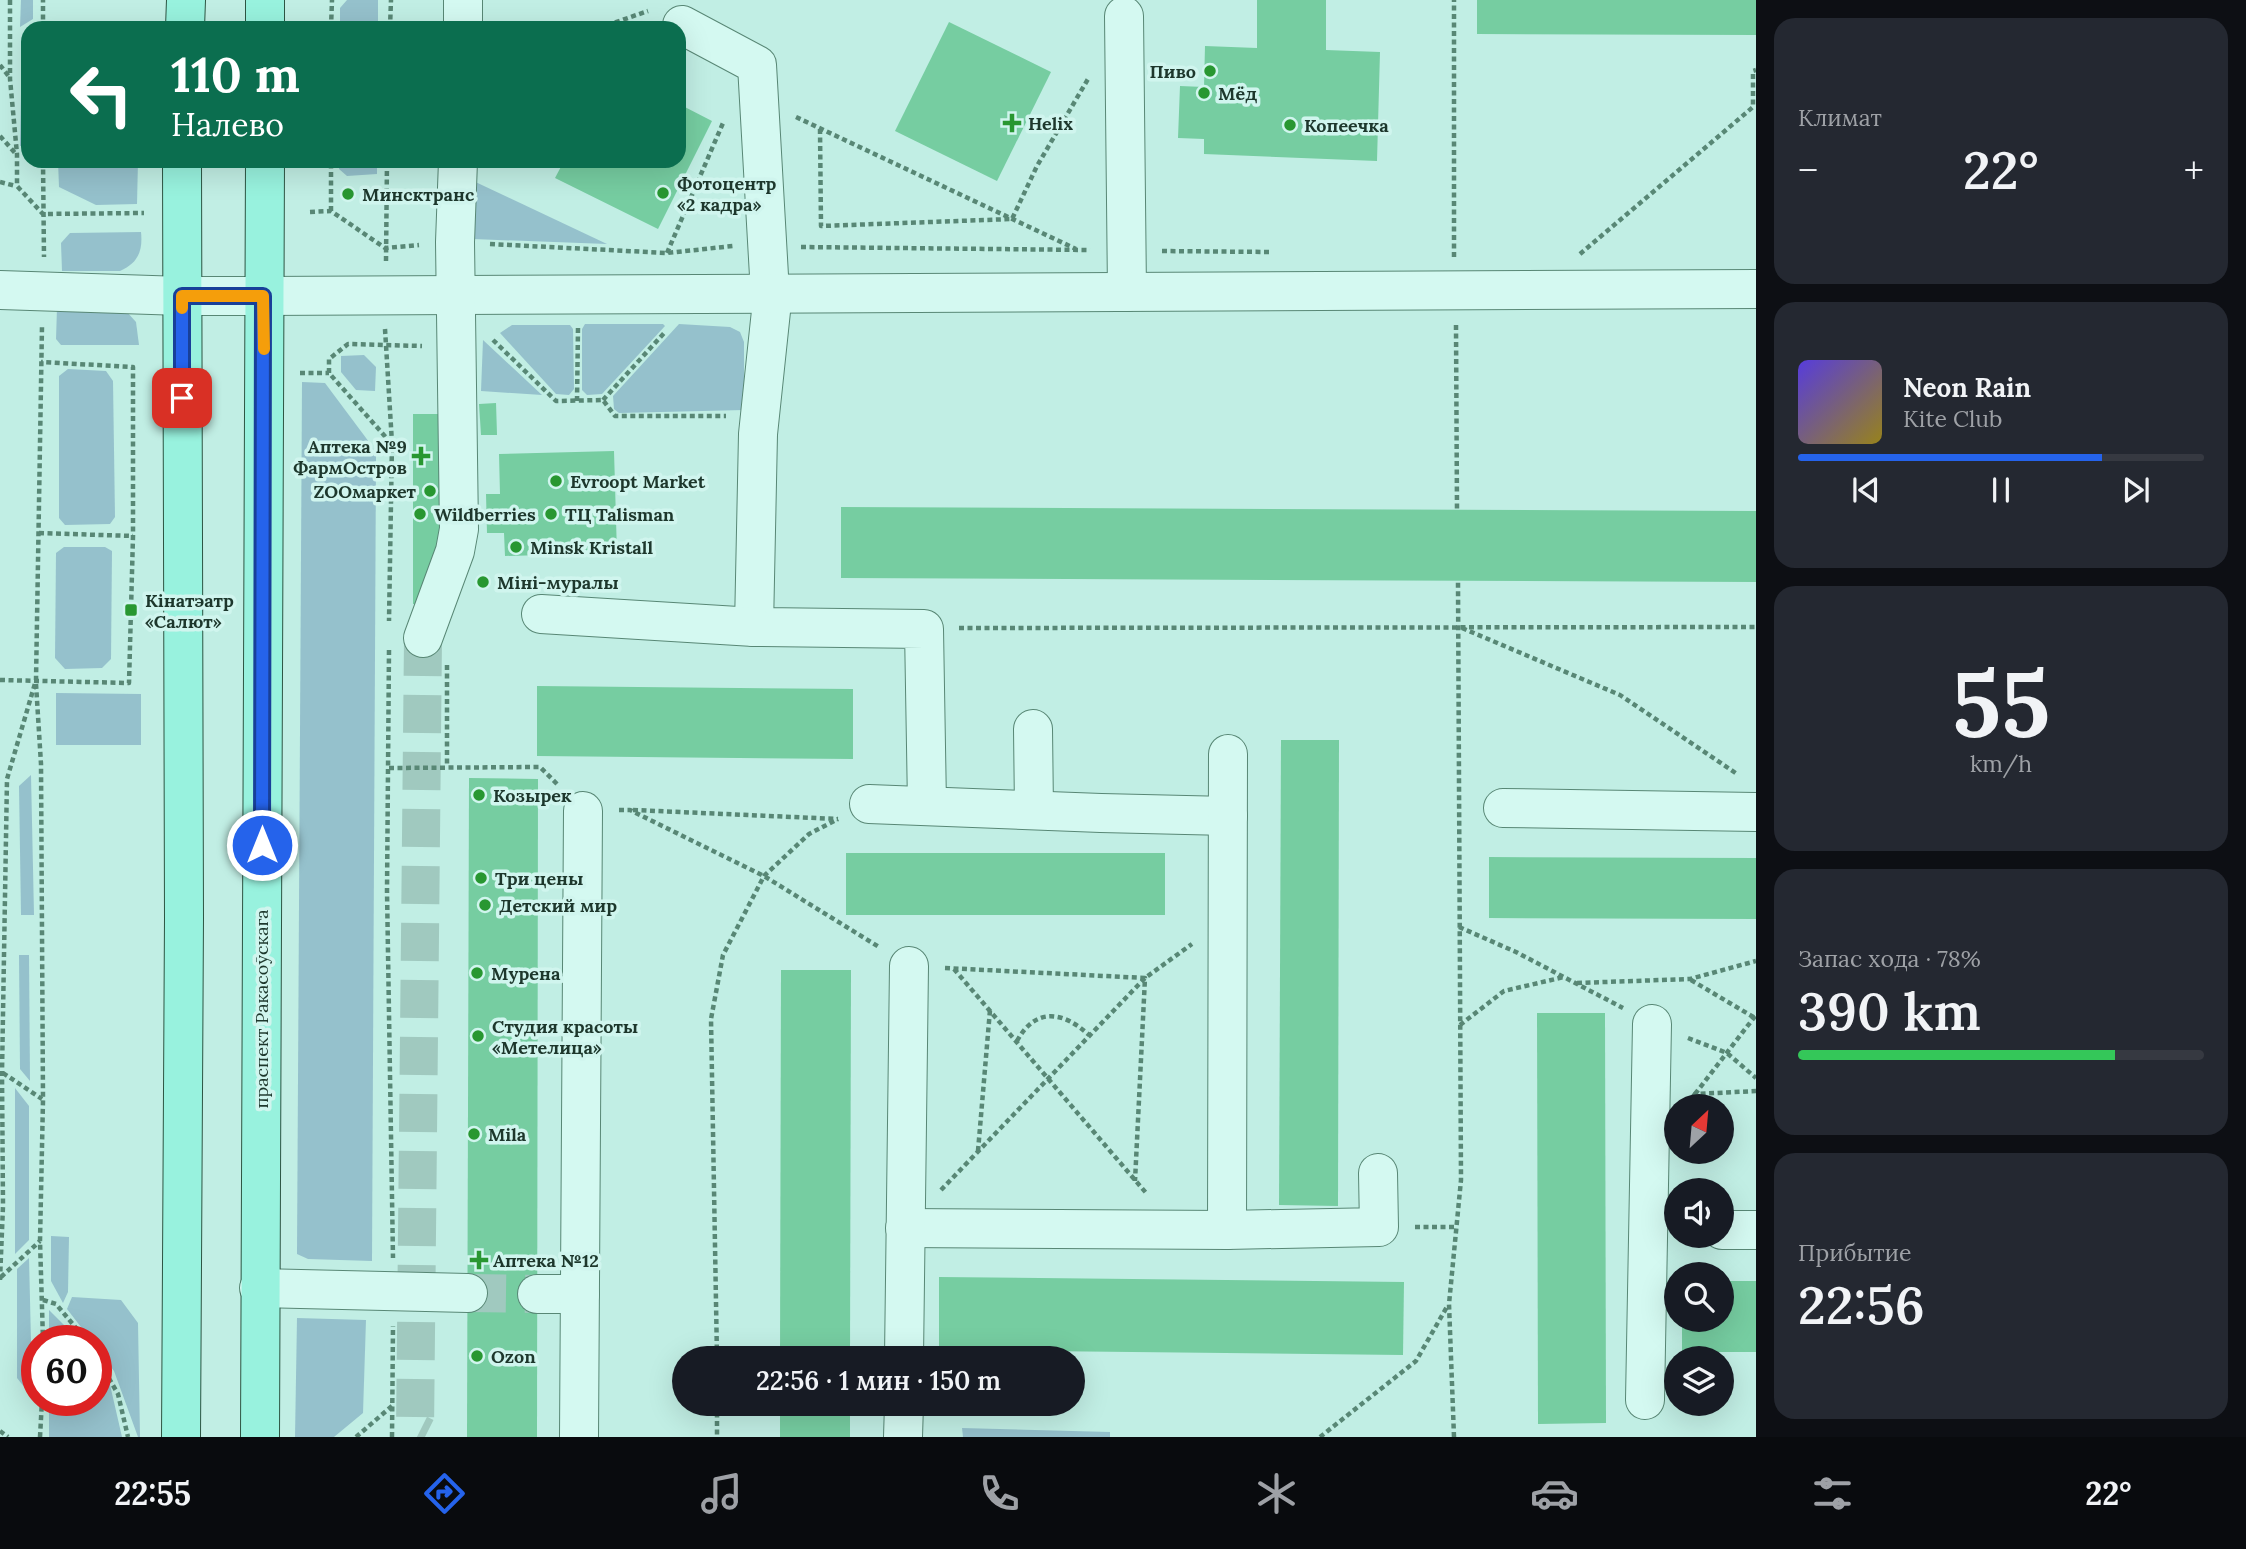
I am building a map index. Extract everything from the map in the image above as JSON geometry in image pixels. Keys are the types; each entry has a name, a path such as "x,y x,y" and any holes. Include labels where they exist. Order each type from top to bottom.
{"main road":[{"path":"185,21 186,0"},
{"path":"265,0 265,21"},
{"path":"181,1437 184,918 182,168"},
{"name":"праспект Ракасоўскага","path":"260,1437 264,168"}],"lane":[{"path":"463,0 463,21"},
{"path":"1123,5 1127,292"},
{"path":"670,16 679,21"},
{"path":"686,25 757,65 771,311 758,434 754,627"},
{"path":"412,644 455,551 459,529 453,388 458,168"},
{"path":"0,290 263,296 1756,289"},
{"path":"541,614 754,627 924,629 927,805"},
{"path":"1033,729 1034,810"},
{"path":"1227,1230 1228,754"},
{"path":"1503,808 1750,796"},
{"path":"572,800 580,1294 579,1437"},
{"path":"854,811 927,805 1228,816"},
{"path":"904,1346 909,966"},
{"path":"1645,1400 1662,1230 1652,1024"},
{"path":"905,1228 1227,1230 1379,1227 1378,1174"},
{"path":"1734,1230 1756,1230"},
{"path":"259,1288 468,1293"},
{"path":"537,1294 580,1294"},
{"path":"903,1437 904,1416"}],"path":[{"path":"10,0 10,79 17,186"},
{"path":"43,0 43,21"},
{"path":"331,21 332,0"},
{"path":"390,21 391,0"},
{"path":"634,21 670,16"},
{"path":"0,65 10,79"},
{"path":"1593,255 1579,255 1753,107 1753,71 1756,71"},
{"path":"1012,219 1037,166 1090,74"},
{"path":"667,253 737,90 1078,250"},
{"path":"820,129 821,226 1012,219"},
{"path":"0,136 17,154"},
{"path":"43,168 46,257"},
{"path":"331,168 331,211"},
{"path":"385,248 387,168"},
{"path":"0,182 17,186 43,214 144,213"},
{"path":"310,212 331,211 385,248 455,242 667,253 734,246 1277,252"},
{"path":"1441,254 1454,254"},
{"path":"43,318 36,680 41,764 43,1100 40,1241 43,1325"},
{"path":"577,401 578,320"},
{"path":"391,443 330,373 329,359 348,344 456,346 489,335 556,401 603,400 674,322"},
{"path":"386,346 391,443 412,644 447,766"},
{"path":"41,362 141,369"},
{"path":"0,680 129,683 134,367"},
{"path":"300,373 330,373"},
{"path":"603,400 615,416 741,416 758,434"},
{"path":"39,533 133,536"},
{"path":"1454,1437 1449,1304 1461,1180 1458,581"},
{"path":"1458,626 1620,695 1750,796"},
{"path":"924,629 1756,627"},
{"path":"392,1437 394,1290 387,891 388,768 412,644"},
{"path":"0,1279 7,779 36,680"},
{"path":"388,768 540,767 572,800 630,810 854,811"},
{"path":"0,784 7,779"},
{"path":"630,810 764,876 909,966 1145,978"},
{"path":"717,1346 711,1019 723,955 764,876 809,834 854,811"},
{"path":"905,1228 1145,978 1228,919"},
{"path":"1460,927 1565,977 1652,1024 1727,1053 1756,1078"},
{"path":"1576,983 1690,979 1756,961"},
{"path":"954,968 1135,1181 1180,1228"},
{"path":"1460,1025 1504,991 1565,977"},
{"path":"1135,1181 1145,978"},
{"path":"1690,979 1755,1017 1695,1094"},
{"path":"978,1152 990,1009"},
{"path":"1017,1041 1031,1023 1045,1016 1059,1016 1075,1022 1089,1035"},
{"path":"1,1071 43,1100"},
{"path":"1695,1094 1756,1091"},
{"path":"0,1279 40,1241"},
{"path":"43,1300 56,1304 74,1325"},
{"path":"1320,1437 1416,1361 1449,1304"},
{"path":"112,1384 118,1394 128,1437"},
{"path":"356,1437 393,1405"},
{"path":"40,1437 41,1416"},
{"path":"717,1416 717,1437"},
{"path":"0,1431 8,1437"}],"shaded area":[{"path":"21,0 33,0 33,19 21,21 20,27"},
{"path":"347,0 378,0 378,21 340,21 340,8"},
{"path":"58,168 138,168 137,204 96,205 59,187"},
{"path":"377,168 377,174 347,176 339,169"},
{"path":"467,178 607,244 473,239"},
{"path":"141,232 138,256 120,271 62,271 61,243 70,233"},
{"path":"57,307 126,311 136,322 139,345 61,345 56,339"},
{"path":"585,324 665,326 602,394 587,395 582,390 582,329"},
{"path":"679,324 730,327 740,332 744,342 744,410 619,413 614,409 613,396"},
{"path":"512,325 570,325 573,329 574,389 569,395 556,394 500,333"},
{"path":"483,340 542,395 481,391"},
{"path":"364,355 376,367 375,391 356,390 341,372 341,356"},
{"path":"68,369 106,371 113,381 115,517 110,524 65,525 59,518 59,376"},
{"path":"302,382 325,383 372,446 376,456 372,1261 308,1259 297,1254"},
{"path":"64,547 105,547 112,551 111,659 102,668 65,669 55,658 56,553"},
{"path":"56,693 141,694 141,745 56,745"},
{"path":"31,775 34,915 21,915 19,786"},
{"path":"19,955 29,955 30,1081 20,1069"},
{"path":"15,1088 29,1106 29,1240 15,1254"},
{"path":"51,1236 69,1237 68,1292 63,1303 51,1281"},
{"path":"29,1258 31,1325 21,1325 21,1383 17,1378 17,1269"},
{"path":"72,1297 121,1300 138,1323 140,1437 112,1368 112,1325 79,1325 67,1309"},
{"path":"49,1310 64,1325 49,1325"},
{"path":"297,1318 366,1320 363,1413 334,1437 295,1437"},
{"path":"112,1393 122,1437 49,1437 49,1416 112,1416"},
{"path":"962,1428 1110,1432 1110,1437 963,1437"}],"building":[{"path":"1257,0 1326,0 1326,50 1380,52 1377,161 1204,154 1204,139 1178,138 1180,86 1204,87 1205,46 1257,48"},
{"path":"1477,0 1756,0 1756,35 1477,34"},
{"path":"949,22 1051,72 997,181 895,131"},
{"path":"686,108 712,121 658,229 555,178 560,168 686,168"},
{"path":"496,403 497,435 481,435 479,404"},
{"path":"413,414 440,414 443,543 421,605 413,604"},
{"name":"ТЦ Talisman","path":"614,451 617,553 505,556 504,533 487,533 486,494 500,494 499,454"},
{"path":"841,507 1756,511 1756,582 841,578"},
{"path":"537,686 853,689 853,759 537,756"},
{"path":"1281,740 1339,740 1338,1206 1279,1205"},
{"path":"469,778 538,779 537,1437 467,1437"},
{"path":"846,853 1165,853 1165,915 846,915"},
{"path":"1489,857 1756,858 1756,919 1489,918"},
{"path":"781,970 851,970 850,1346 780,1346"},
{"path":"1537,1013 1605,1013 1606,1423 1538,1424"},
{"path":"939,1277 1404,1282 1403,1355 1085,1352 1085,1346 939,1346"},
{"path":"1734,1281 1756,1281 1756,1352 1734,1352 1734,1346 1682,1346 1682,1332 1734,1332"},
{"path":"780,1416 850,1416 850,1437 780,1437"}],"tunnel":[{"path":"423,638 415,1432 425,1437"},
{"path":"468,1293 537,1294"}],"slow traffic":[{"path":"182,308 182,296 263,296 264,349"}],"place":[{"name":"Пиво","path":"1210,71"},
{"name":"Мёд","path":"1204,93"},
{"name":"Helix","path":"1012,123"},
{"name":"Копеечка","path":"1290,125"},
{"name":"Фотоцентр «2 кадра»","path":"663,193"},
{"name":"Минсктранс","path":"348,194"},
{"name":"Аптека №9 ФармОстров","path":"421,456"},
{"name":"Evroopt Market","path":"556,481"},
{"name":"ZOOмаркет","path":"430,491"},
{"name":"Wildberries","path":"420,514"},
{"name":"ТЦ Talisman","path":"551,514"},
{"name":"Minsk Kristall","path":"516,547"},
{"name":"Міні-муралы","path":"483,582"},
{"name":"Кінатэатр «Салют»","path":"131,610"},
{"name":"Козырек","path":"479,795"},
{"name":"Три цены","path":"481,878"},
{"name":"Детский мир","path":"485,905"},
{"name":"Мурена","path":"477,973"},
{"name":"Студия красоты «Метелица»","path":"478,1036"},
{"name":"Mila","path":"474,1134"},
{"name":"Аптека №12","path":"479,1260"},
{"name":"Ozon","path":"477,1356"}],"route":[{"path":"182,398 182,296 263,296 262,845"}]}
